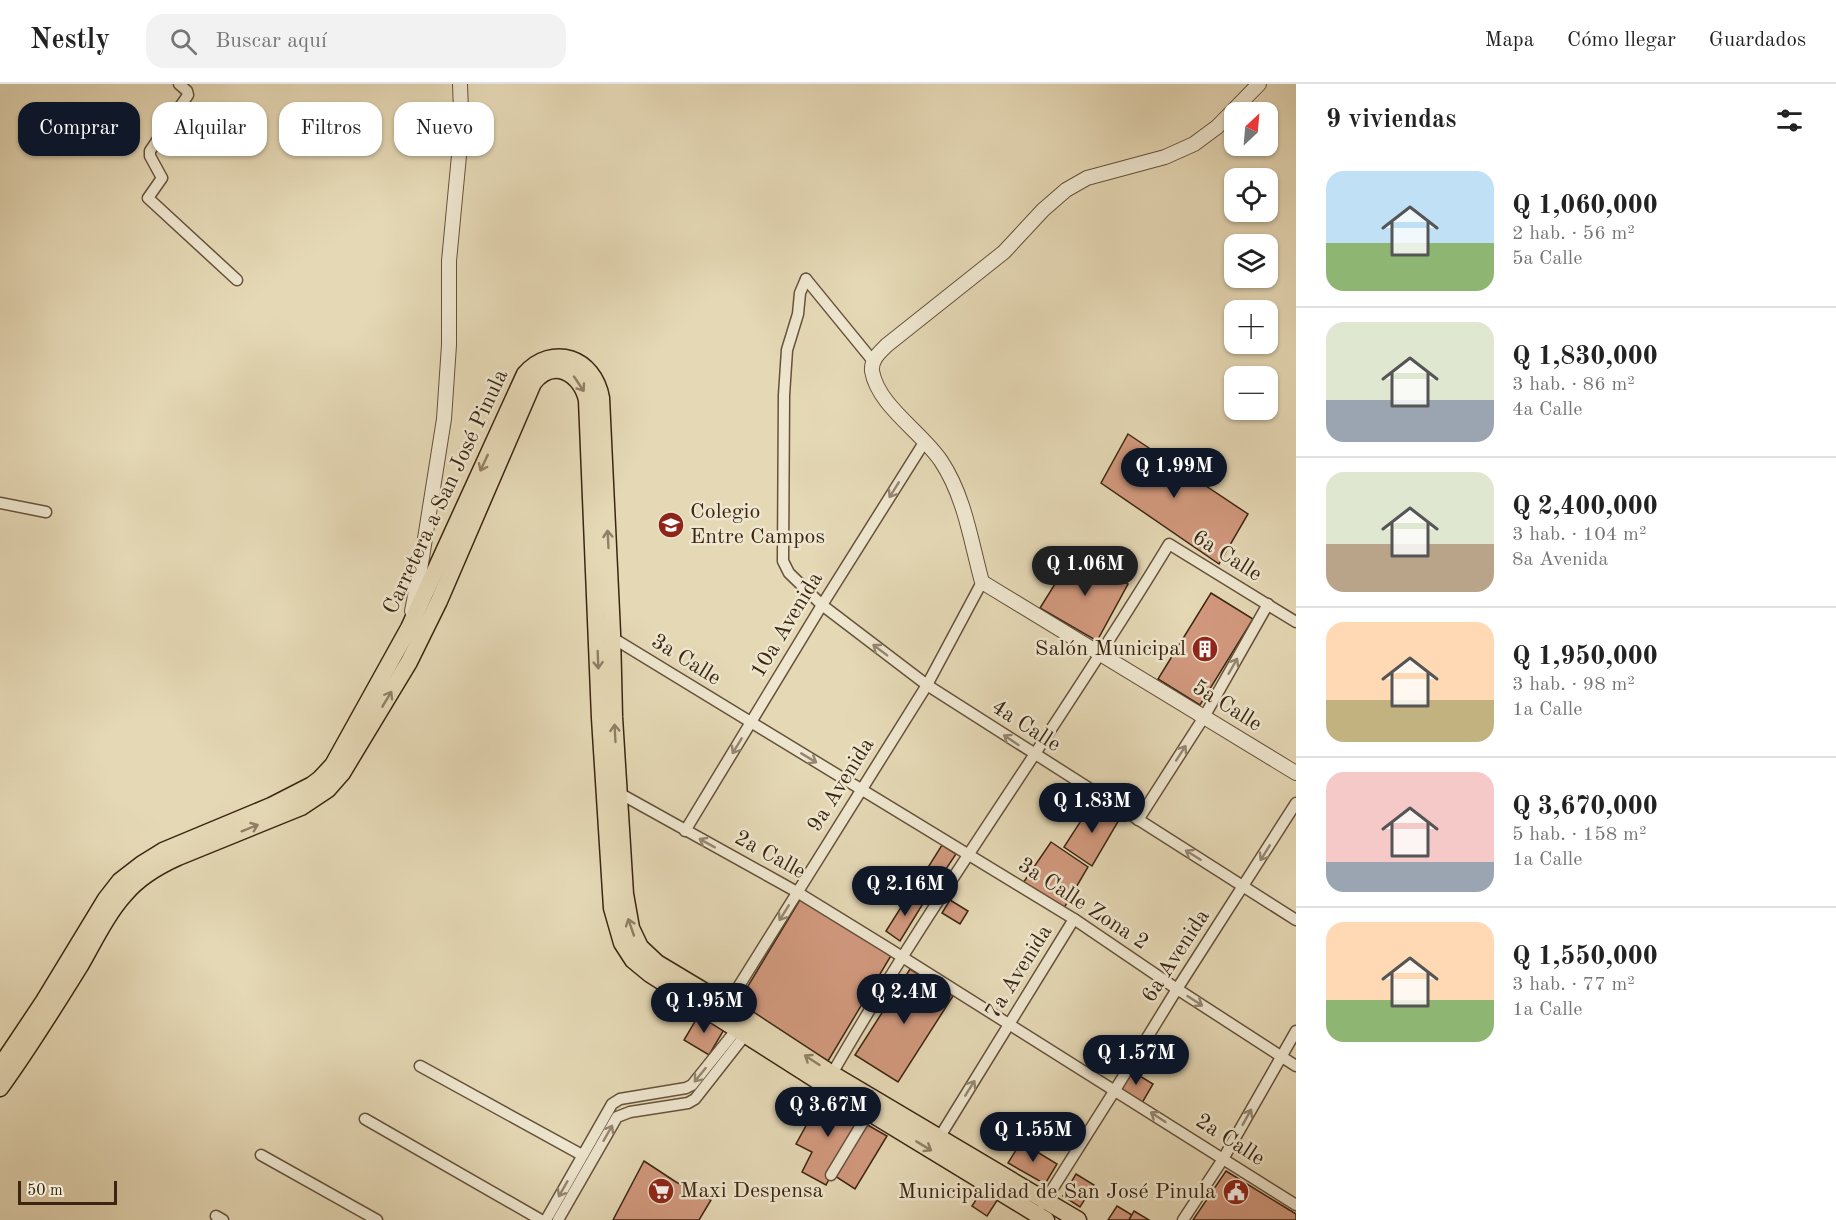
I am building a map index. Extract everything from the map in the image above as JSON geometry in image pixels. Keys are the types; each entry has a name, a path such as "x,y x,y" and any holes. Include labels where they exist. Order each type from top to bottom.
{"main road":[{"name":"Carretera a San José Pinula","path":"0,1066 115,886 136,868 163,851 271,806 320,779 333,765 409,628 525,374 533,366 551,358 574,360 590,370 598,384 601,398 605,634 601,729 614,920 619,937 630,956 641,968 665,975"},
{"name":"Carretera a San José Pinula","path":"0,1088 60,998 116,904 137,881 178,857 301,807 327,789 342,773 409,662 439,601 533,383 541,375 551,371 562,371 575,376 587,400 605,634 614,717 625,894 630,926 644,953 665,975"},
{"path":"665,975 727,1005 829,1080"},
{"path":"665,975 741,1031 872,1106 1039,1213 1078,1220"},
{"path":"872,1106 939,1138 1039,1213"}],"street":[{"path":"179,84 188,91 188,95 150,151 149,154 162,177 148,198 237,280"},
{"path":"409,628 444,419 449,345 449,261 457,188 460,84"},
{"path":"982,582 960,500 942,462 880,394 872,370 873,361 887,345 1004,252 1043,210 1066,190 1087,178 1165,157 1194,144 1217,127 1259,84"},
{"name":"4a Calle","path":"873,361 806,279 800,293 798,314 787,350 784,395 783,561 789,573 822,605 927,685 1296,920"},
{"name":"10a Avenida","path":"685,831 925,441"},
{"path":"0,503 46,512"},
{"name":"6a Calle","path":"1101,653 1168,545 1171,544 1296,622"},
{"name":"5a Calle","path":"982,582 1296,773"},
{"name":"9a Avenida","path":"727,1005 927,685 982,582"},
{"path":"1138,820 1204,717 1268,604"},
{"name":"3a Calle","path":"605,634 969,856"},
{"path":"829,1080 903,956 1101,653"},
{"name":"2a Calle","path":"619,793 797,892 903,956 1296,1205"},
{"name":"6a Avenida","path":"1039,1213 1177,989 1296,803"},
{"name":"3a Calle Zona 2","path":"969,856 1074,919 1296,1066"},
{"name":"7a Avenida","path":"939,1138 1074,919"},
{"path":"546,1220 612,1104 620,1099 692,1085 741,1031"},
{"path":"558,1220 617,1118 630,1112 688,1103 695,1099 741,1031"},
{"path":"1183,1220 1223,1159 1296,1032"},
{"path":"420,1066 582,1155"},
{"path":"831,1175 872,1106"},
{"path":"365,1119 541,1220"},
{"path":"261,1155 377,1220"}],"building":[{"path":"1128,434 1248,514 1219,564 1101,483"},
{"path":"1073,555 1128,584 1097,641 1040,608"},
{"name":"Salón Municipal","path":"1211,593 1253,619 1200,705 1158,679"},
{"path":"1093,802 1119,820 1092,866 1064,847"},
{"path":"1051,842 1088,867 1064,908 1023,883"},
{"path":"942,845 956,854 930,893 917,885"},
{"path":"910,893 924,902 900,941 886,931"},
{"path":"801,898 892,954 828,1061 736,1006"},
{"path":"950,900 968,911 960,924 942,913"},
{"path":"910,969 953,996 898,1082 855,1055"},
{"path":"700,1013 725,1028 709,1055 684,1040"},
{"path":"1130,1070 1153,1084 1142,1103 1119,1089"},
{"path":"823,1095 863,1116 826,1185 802,1172 812,1152 796,1144"},
{"path":"866,1124 887,1136 855,1189 835,1176"},
{"path":"1021,1142 1057,1164 1045,1184 1008,1163"},
{"name":"Maxi Despensa","path":"644,1161 676,1182 711,1200 699,1220 613,1220"},
{"name":"Municipalidad de San José Pinula","path":"1226,1171 1296,1214 1296,1220 1193,1220"},
{"path":"1076,1174 1094,1185 1080,1207 1063,1196"},
{"path":"983,1189 998,1199 987,1216 972,1206"},
{"path":"1117,1206 1132,1215 1129,1220 1108,1220"},
{"path":"1134,1211 1149,1220 1129,1220"}],"place":[{"name":"Colegio Entre Campos","path":"671,525"},
{"name":"Salón Municipal","path":"1205,649"},
{"name":"Maxi Despensa","path":"661,1191"},
{"name":"Municipalidad de San José Pinula","path":"1236,1192"}]}
